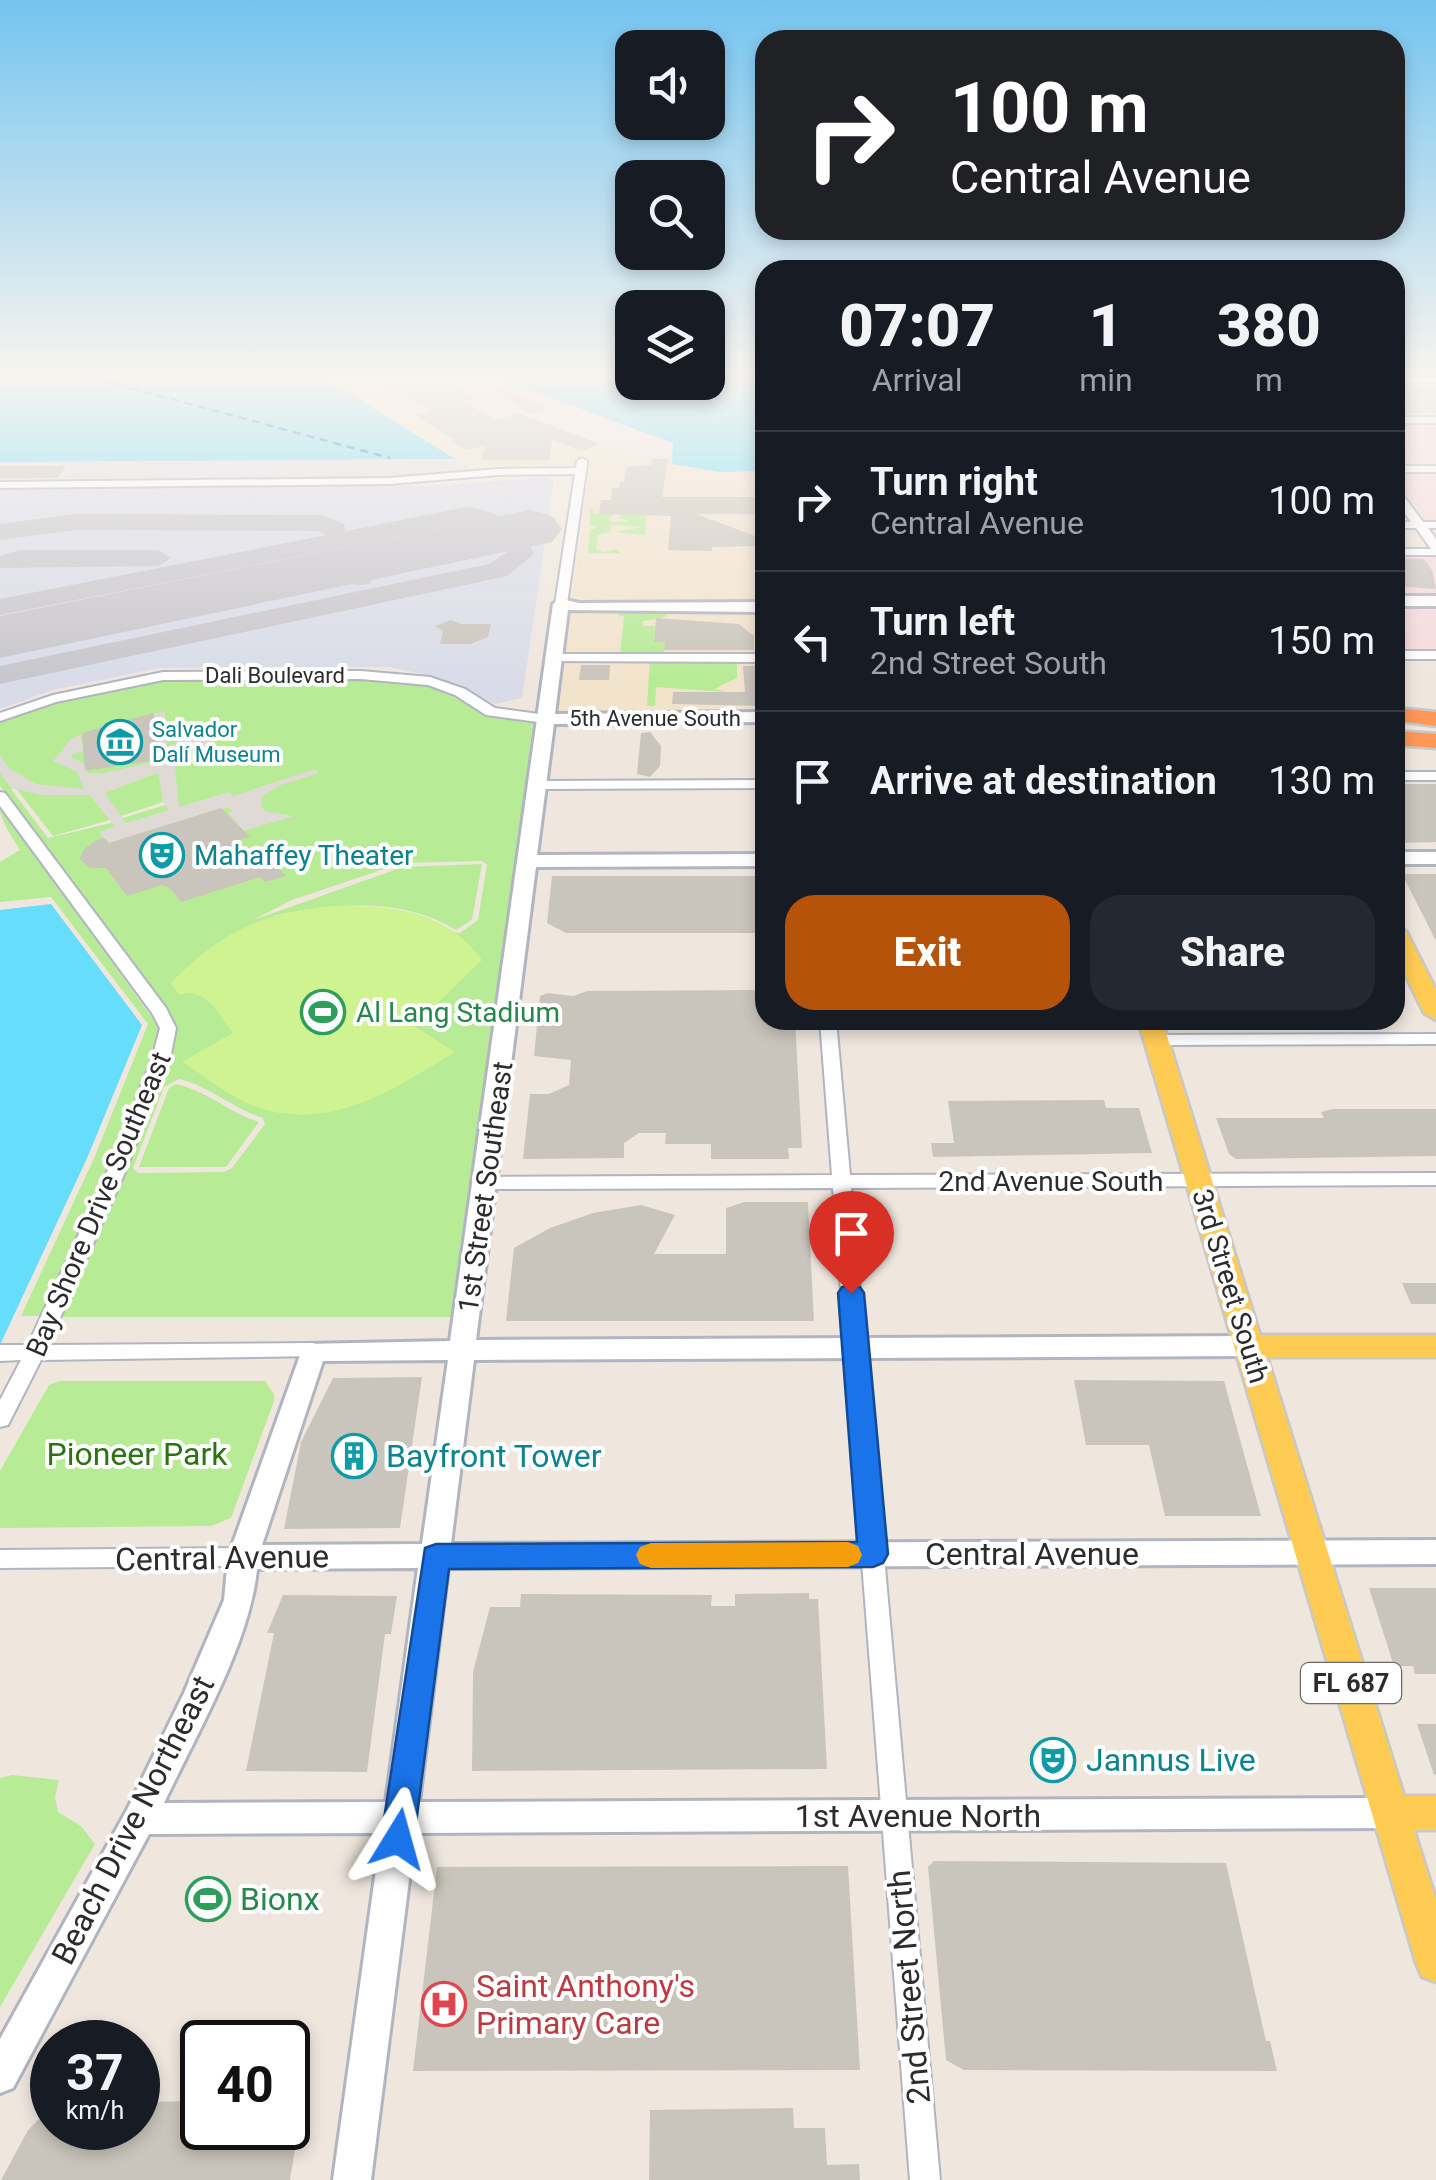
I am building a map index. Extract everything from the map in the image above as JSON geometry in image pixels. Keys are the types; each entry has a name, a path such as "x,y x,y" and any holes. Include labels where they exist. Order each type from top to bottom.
{"highway":[{"path":"1405,716 1436,717"},
{"path":"1405,739 1436,741"}],"main road":[{"path":"1405,955 1436,1013"},
{"name":"3rd Street South","path":"1153,1030 1311,1552"},
{"path":"1249,1346 1436,1346"},
{"name":"FL 687","path":"1311,1552 1436,1963"},
{"name":"1st Avenue North","path":"1390,1813 1436,1813"}],"street":[{"name":"1st Street Southeast","path":"0,484 418,479"},
{"name":"1st Street Southeast","path":"352,2180 539,785 551,658 579,479"},
{"path":"1405,505 1436,550 1405,552"},
{"path":"1405,525 1436,525"},
{"path":"1405,601 1436,601"},
{"path":"560,604 579,608 755,604"},
{"path":"1405,655 1436,655"},
{"path":"551,658 755,658"},
{"name":"Dali Boulevard","path":"0,718 35,704 163,676 361,675 430,681 460,692 491,712 546,718"},
{"name":"5th Avenue South","path":"546,718 755,718"},
{"path":"1405,776 1436,776"},
{"path":"539,785 755,784"},
{"name":"Bay Shore Drive Southeast","path":"0,796 168,1028 166,1046 121,1160 34,1354 0,1419"},
{"path":"1405,858 1436,858"},
{"path":"529,860 755,860"},
{"name":"2nd Street North","path":"829,1030 926,2180"},
{"path":"1153,1030 1436,1039"},
{"name":"2nd Avenue South","path":"486,1183 1436,1179"},
{"path":"2,1353 1249,1346"},
{"name":"Beach Drive Northeast","path":"0,2075 140,1820 239,1600 242,1557 313,1351"},
{"name":"Central Avenue","path":"0,1551 28,1559"},
{"name":"Central Avenue","path":"0,1563 28,1559 242,1557 1436,1552"},
{"name":"1st Avenue North","path":"140,1820 1390,1813"}],"shaded area":[{"path":"524,479 554,481 522,698 495,704 440,678 390,667 158,668 53,690 0,709 0,488 434,486"},
{"path":"588,479 755,479 755,711 558,712"},
{"path":"1405,479 1436,479 1436,530 1429,521 1405,521"},
{"path":"1405,554 1436,554 1436,653 1405,653"},
{"path":"165,712 167,747 191,735 193,729 212,744 190,751 197,760 175,766 179,807 229,792 233,796 315,769 319,773 278,786 262,797 261,807 267,812 294,816 244,831 228,813 232,812 229,808 221,809 109,843 99,832 115,826 90,795 42,795 11,788 0,773 0,755 9,768 36,784 84,789 77,772 53,761 71,739 81,734 83,751 72,758 82,762 88,773 162,760 154,713","holes":["158,772 163,802 169,810 126,823 105,793"]}],"green space":[{"path":"590,508 593,513 614,514 609,520 612,522 631,521 620,519 620,515 646,514 645,535 614,532 644,527 610,525 611,532 598,535 596,549 618,549 620,553 588,553 590,529 597,528 590,525"},
{"path":"676,609 662,618 643,621 643,626 655,626 654,641 665,642 664,655 620,655 624,616 619,616 619,611"},
{"path":"737,659 737,678 714,689 727,692 656,687 655,706 647,706 650,660"},
{"path":"360,678 427,683 488,715 533,722 458,1317 60,1317 169,1059 176,1027 167,1009 0,786 0,722 37,706 162,679","holes":["155,770 164,771 169,801 123,818 99,794","15,787 53,836 110,820 90,795 27,791 95,793 115,818 111,823 48,838 11,789","482,861 487,865 478,920 460,933 274,916 319,908 367,906 413,912 456,930 472,920 482,864 403,867 253,920 292,900 402,863","179,1079 190,1082 263,1118 265,1124 232,1168 224,1172 138,1173 133,1168 164,1087"]},
{"path":"159,772 163,802 121,816 104,793"},
{"path":"0,807 161,1030 106,1176 42,1316 21,1316 95,1156 148,1024 51,897 0,902 0,862 20,850"},
{"name":"Al Lang Stadium","path":"331,906 395,909 415,914 434,920 468,943 482,960 414,1026 455,1052 384,1093 334,1111 308,1115 254,1106 182,1062 233,1033 204,998 197,994 179,995 171,983 207,951 243,928 283,914"},
{"path":"175,1084 259,1122 226,1167 139,1167 169,1088"},
{"name":"Pioneer Park","path":"59,1381 265,1381 274,1401 231,1518 211,1526 0,1528 0,1471 49,1385"},
{"path":"12,1775 59,1780 55,1797 58,1812 81,1826 95,1844 0,2007 0,1778"}],"water":[{"path":"51,904 142,1025 88,1156 0,1345 0,910"}],"building":[{"path":"624,479 665,479 662,497 755,497 755,514 696,514 755,536 755,546 712,547 712,551 668,550 671,516 599,514 601,500 611,500 612,488 619,488 620,482"},
{"path":"1405,559 1424,559 1432,570 1436,589 1405,587"},
{"path":"656,618 739,624 754,636 754,650 664,650 665,642 654,642"},
{"path":"451,620 491,624 488,637 470,644 440,644 443,631 435,626"},
{"path":"581,665 610,665 609,680 579,680"},
{"path":"743,666 755,666 755,706 672,704 673,692 745,692"},
{"name":"Salvador Dalí Museum","path":"153,713 162,759 85,771 82,733"},
{"path":"650,732 661,746 660,766 650,777 637,774 641,733"},
{"path":"1405,784 1436,784 1436,842 1405,843"},
{"name":"Mahaffey Theater","path":"221,808 250,837 239,840 257,860 268,857 286,876 265,882 260,877 181,902 169,887 162,885 127,896 106,868 90,868 80,859 83,850 95,841 104,838 109,843"},
{"path":"1405,874 1436,874 1436,941 1405,880"},
{"path":"552,876 755,876 755,933 566,933 547,923"},
{"path":"755,990 755,1030 796,1030 802,1148 788,1148 789,1159 711,1159 711,1144 665,1144 666,1133 639,1133 624,1143 624,1158 523,1159 530,1094 549,1094 569,1085 571,1060 534,1056 540,996 573,996 587,991"},
{"path":"1104,1100 1106,1108 1139,1108 1152,1153 933,1157 931,1143 954,1143 948,1101"},
{"path":"1436,1109 1436,1156 1236,1159 1229,1154 1216,1118 1324,1118 1321,1112"},
{"path":"744,1202 808,1202 814,1321 506,1321 514,1248 550,1228 593,1213 641,1205 675,1215 654,1254 726,1254 726,1208"},
{"path":"1402,1283 1436,1283 1436,1304 1411,1304"},
{"name":"Bayfront Tower","path":"422,1377 400,1528 284,1529 301,1442 333,1378"},
{"path":"1074,1380 1224,1381 1261,1516 1165,1516 1149,1445 1086,1445"},
{"path":"1369,1588 1436,1588 1436,1674 1415,1674 1413,1666 1394,1666"},
{"path":"809,1593 809,1599 818,1599 827,1769 472,1771 473,1672 490,1607 520,1607 521,1594 712,1595 711,1606 735,1606 735,1594"},
{"path":"283,1595 397,1596 391,1634 385,1634 367,1772 246,1771 274,1633 267,1633"},
{"path":"1417,1724 1436,1724 1436,1775 1434,1775"},
{"path":"934,1861 1226,1863 1266,2041 1270,2041 1277,2071 964,2070 946,2060 928,1867"},
{"path":"848,1866 860,2070 413,2071 437,1867"},
{"path":"180,2101 180,2150 295,2150 290,2180 1,2180 30,2128 30,2150 160,2150 160,2102"},
{"path":"793,2108 794,2128 825,2128 827,2165 859,2164 860,2180 649,2180 650,2110"}],"taxiway":[{"path":"0,607 466,515 484,517 496,528 497,533 486,538"},
{"path":"0,532 76,522 322,523 335,529"},
{"path":"0,675 498,570 521,554 520,548 503,540 479,540"},
{"path":"8,562 20,558 158,558"},
{"path":"320,572 340,571 360,578 361,568 369,562"},
{"path":"11,635 32,629 39,622 62,624"}],"runway":[{"path":"0,637 530,529"}],"slow traffic":[{"path":"651,1555 848,1555"}],"place":[{"name":"Salvador Dalí Museum","path":"120,742"},
{"name":"Mahaffey Theater","path":"162,855"},
{"name":"Al Lang Stadium","path":"323,1012"},
{"name":"Bayfront Tower","path":"354,1456"},
{"name":"Jannus Live","path":"1053,1760"},
{"name":"Bionx","path":"208,1899"},
{"name":"Saint Anthony's Primary Care","path":"444,2004"}],"route":[{"path":"398,1839 436,1556 873,1554 851,1293"}]}
